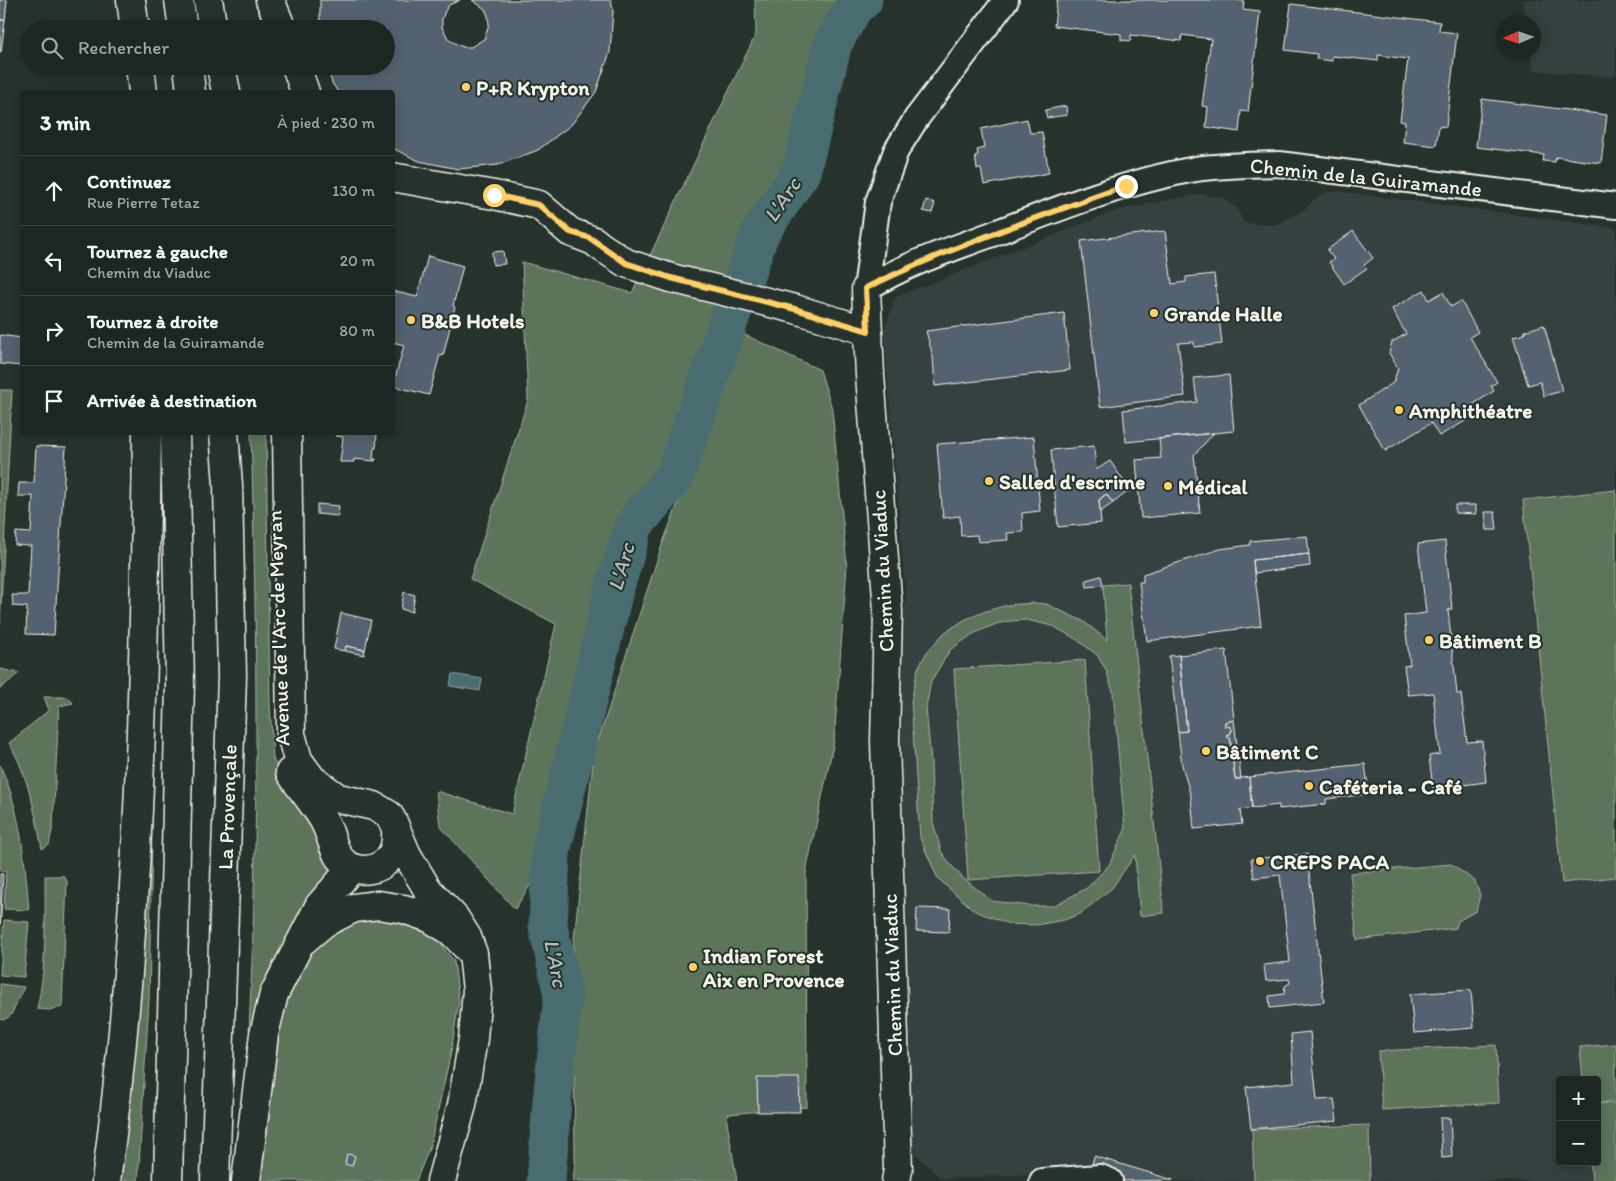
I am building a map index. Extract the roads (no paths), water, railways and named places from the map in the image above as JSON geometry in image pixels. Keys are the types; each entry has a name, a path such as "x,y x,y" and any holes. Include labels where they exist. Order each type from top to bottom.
{"main road":[{"path":"179,0 182,20"},
{"path":"208,0 211,20"},
{"path":"270,0 278,20"},
{"path":"134,75 134,90"},
{"path":"141,75 144,90"},
{"path":"189,75 191,90"},
{"path":"223,75 226,90"},
{"path":"299,75 304,90"},
{"path":"395,177 539,205 570,232 590,238 626,263 671,278 868,331"},
{"name":"Chemin du Viaduc","path":"866,288 888,612 885,741 898,1170 896,1181"},
{"path":"106,1181 128,971 136,857 142,724 147,435"},
{"path":"168,1181 180,684 175,435"},
{"name":"La Provençale","path":"215,1181 232,676 228,484 224,435"},
{"name":"Avenue de l'Arc de Meyran","path":"271,435 278,736 284,761 324,820 337,857 344,864 428,890"},
{"name":"Avenue de l'Arc de Meyran","path":"287,435 291,734 298,760 312,779 338,798 374,806 386,814 393,822 407,855 428,890 455,918 467,937 473,954 477,990 473,1039 462,1105 440,1181"},
{"path":"332,839 332,830 342,814 354,806 366,804"},
{"path":"246,1181 264,1034 274,994 319,906 362,869 381,866 389,859 397,841 396,831"},
{"path":"299,944 324,923 354,908 378,905 404,909 430,918 451,931 473,954"}],"street":[{"name":"Chemin du Viaduc","path":"866,288 878,202 896,151 916,119 1006,0"},
{"name":"Chemin de la Guiramande","path":"866,288 929,258 1095,197 1156,178 1214,167 1280,164 1616,206"},
{"path":"1042,1181 1100,1177 1110,1181"}],"water":[{"path":"452,674 482,679 480,691 450,686"}],"waterway":[{"name":"L'Arc","path":"546,1181 563,995 548,926 551,852 614,590 634,525 674,477 760,233 801,172 833,43 855,5 863,0"}],"place":[{"name":"P+R Krypton","path":"466,87"},
{"name":"Grande Halle","path":"1154,313"},
{"name":"B&B Hotels","path":"411,320"},
{"name":"Amphithéatre","path":"1399,410"},
{"name":"Salled d'escrime","path":"989,481"},
{"name":"Médical","path":"1168,486"},
{"name":"Bâtiment B","path":"1429,640"},
{"name":"Bâtiment C","path":"1206,751"},
{"name":"Caféteria - Café","path":"1309,786"},
{"name":"CREPS PACA","path":"1260,861"},
{"name":"Indian Forest Aix en Provence","path":"693,967"}]}
